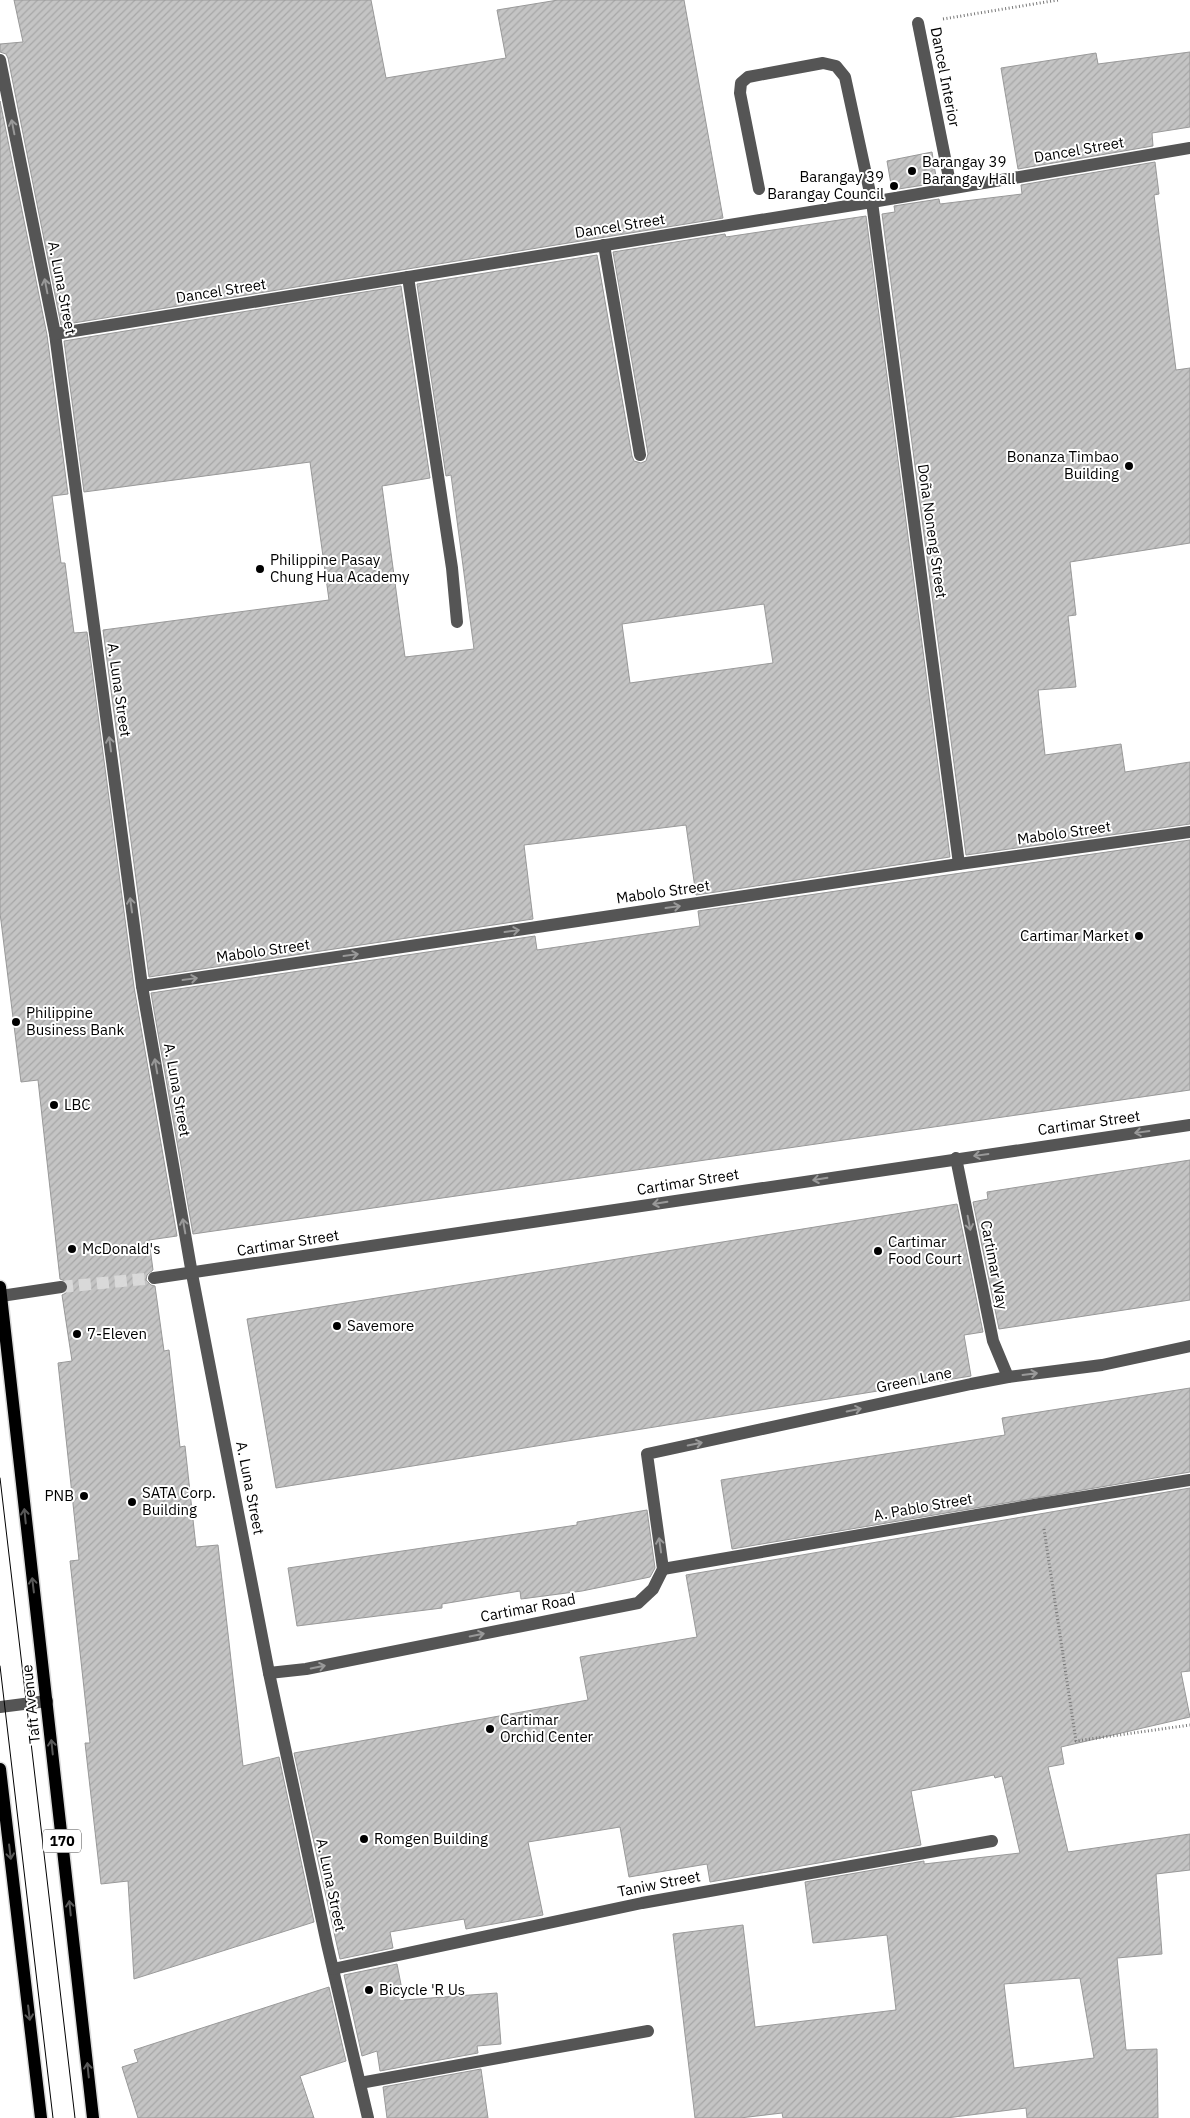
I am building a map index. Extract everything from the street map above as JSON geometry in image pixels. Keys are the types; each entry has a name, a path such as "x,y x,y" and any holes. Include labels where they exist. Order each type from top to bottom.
{"main road":[{"name":"Taft Avenue","path":"0,1291 93,2118"},
{"path":"0,1768 41,2118"}],"street":[{"name":"Dancel Interior","path":"918,23 951,188"},
{"name":"A. Luna Street","path":"0,60 55,334 142,986 192,1274 269,1673 333,1969 368,2118"},
{"name":"Doña Noneng Street","path":"759,188 740,93 742,83 748,76 823,63 836,66 845,77 872,202 959,864"},
{"name":"Dancel Street","path":"55,334 604,246 1190,148"},
{"path":"604,246 640,456"},
{"path":"408,277 452,568 458,622"},
{"name":"Mabolo Street","path":"142,986 959,864 1190,832"},
{"name":"Cartimar Street","path":"154,1278 192,1274 956,1158 1190,1125"},
{"name":"Cartimar Way","path":"956,1158 993,1341 1008,1377"},
{"path":"0,1291 61,1286"},
{"name":"Green Lane","path":"663,1569 647,1454 1008,1377 1102,1365 1190,1346"},
{"name":"A. Pablo Street","path":"663,1569 1190,1480"},
{"name":"Cartimar Road","path":"269,1673 316,1667 638,1602 653,1588 663,1569"},
{"path":"0,1707 47,1701"},
{"name":"Taniw Street","path":"333,1969 642,1903 992,1841"},
{"path":"360,2083 648,2031"}],"path":[{"name":"Dancel Interior","path":"918,23 1058,0"},
{"path":"1040,1504 1076,1741 1190,1725"}],"building":[{"path":"14,0 371,0 386,78 506,58 497,10 558,0 684,0 723,218 61,325 8,58 6,54 0,52 0,44 23,42"},
{"path":"1190,52 1190,127 1152,133 1153,146 1018,169 1001,68 1096,53 1098,64"},
{"path":"0,101 47,335 68,494 52,496 61,563 65,563 74,633 87,632 134,987 177,1236 149,1240 153,1270 147,1275 146,1280 155,1286 164,1351 169,1350 180,1447 185,1446 196,1547 218,1545 243,1766 279,1757 314,1922 134,1979 128,1881 101,1884 85,1743 90,1743 70,1561 79,1560 58,1363 72,1361 62,1295 66,1293 69,1286 67,1282 60,1279 38,1080 21,1082 0,913"},
{"name":"Barangay 39 Barangay Hall","path":"932,152 937,183 892,190 887,161"},
{"path":"1155,162 1159,194 1154,195 1176,370 1190,368 1190,543 1070,562 1076,615 1068,616 1076,687 1038,690 1045,755 1121,744 1125,772 1190,762 1190,824 966,855 882,214 895,212 894,206 939,199 940,204 1022,194 1021,185"},
{"path":"866,216 950,857 696,895 686,825 524,845 533,919 149,977 103,630 329,600 310,462 84,492 64,341 401,286 430,478 382,486 405,657 474,649 451,475 446,476 417,284 597,255 632,456 634,461 641,463 646,461 648,454 613,252 725,234 726,237","holes":["764,604 773,663 630,683 622,624"]},
{"path":"1190,840 1190,1090 193,1234 151,993 535,936 537,950 700,926 698,911"},
{"path":"1190,1160 1190,1300 999,1329 973,1202 988,1199 987,1192"},
{"path":"957,1204 983,1332 964,1335 971,1376 276,1488 247,1319"},
{"path":"1190,1388 1190,1472 732,1549 721,1480 1005,1435 1002,1418"},
{"path":"1190,1488 1190,1671 1181,1672 1190,1717 1061,1747 1064,1764 1048,1767 1068,1852 1190,1834 1190,1870 1156,1874 1162,1954 1117,1958 1126,2050 1157,2049 1158,2118 1027,2118 1026,2108 946,2118 783,2118 782,2113 740,2118 695,2118 673,1934 743,1925 755,2027 896,2010 887,1935 813,1943 805,1882 924,1861 924,1864 1020,1853 1002,1776 995,1778 994,1775 911,1791 921,1845 710,1882 707,1864 629,1877 620,1827 528,1842 543,1915 466,1929 464,1919 390,1932 393,1948 340,1959 294,1753 588,1700 580,1657 697,1637 686,1575","holes":["1080,1978 1094,2058 1014,2068 1004,1984"]},
{"path":"647,1510 655,1568 650,1577 582,1591 521,1599 520,1591 442,1604 442,1608 297,1626 288,1568 577,1525 577,1522"},
{"path":"397,1964 404,2000 497,1993 501,2044 477,2046 478,2053 380,2071 377,2051 362,2056 344,1975"},
{"path":"329,1987 346,2061 300,2076 314,2118 138,2118 122,2067 138,2062 134,2050"},
{"path":"481,2069 488,2118 387,2118 383,2087"}],"tunnel":[{"path":"61,1287 154,1278"}],"tram line":[{"path":"0,1478 75,2118"},
{"path":"0,1666 53,2118"}],"place":[{"name":"Barangay 39 Barangay Hall","path":"912,171"},
{"name":"Barangay 39 Barangay Council","path":"894,186"},
{"name":"Bonanza Timbao Building","path":"1129,466"},
{"name":"Philippine Pasay Chung Hua Academy","path":"260,569"},
{"name":"Cartimar Market","path":"1139,936"},
{"name":"Philippine Business Bank","path":"16,1022"},
{"name":"LBC","path":"54,1105"},
{"name":"McDonald's","path":"72,1249"},
{"name":"Cartimar Food Court","path":"878,1251"},
{"name":"Savemore","path":"337,1326"},
{"name":"7-Eleven","path":"77,1334"},
{"name":"PNB","path":"84,1496"},
{"name":"SATA Corp. Building","path":"132,1502"},
{"name":"Cartimar Orchid Center","path":"490,1729"},
{"name":"Romgen Building","path":"364,1839"},
{"name":"Bicycle 'R Us","path":"369,1990"}]}
